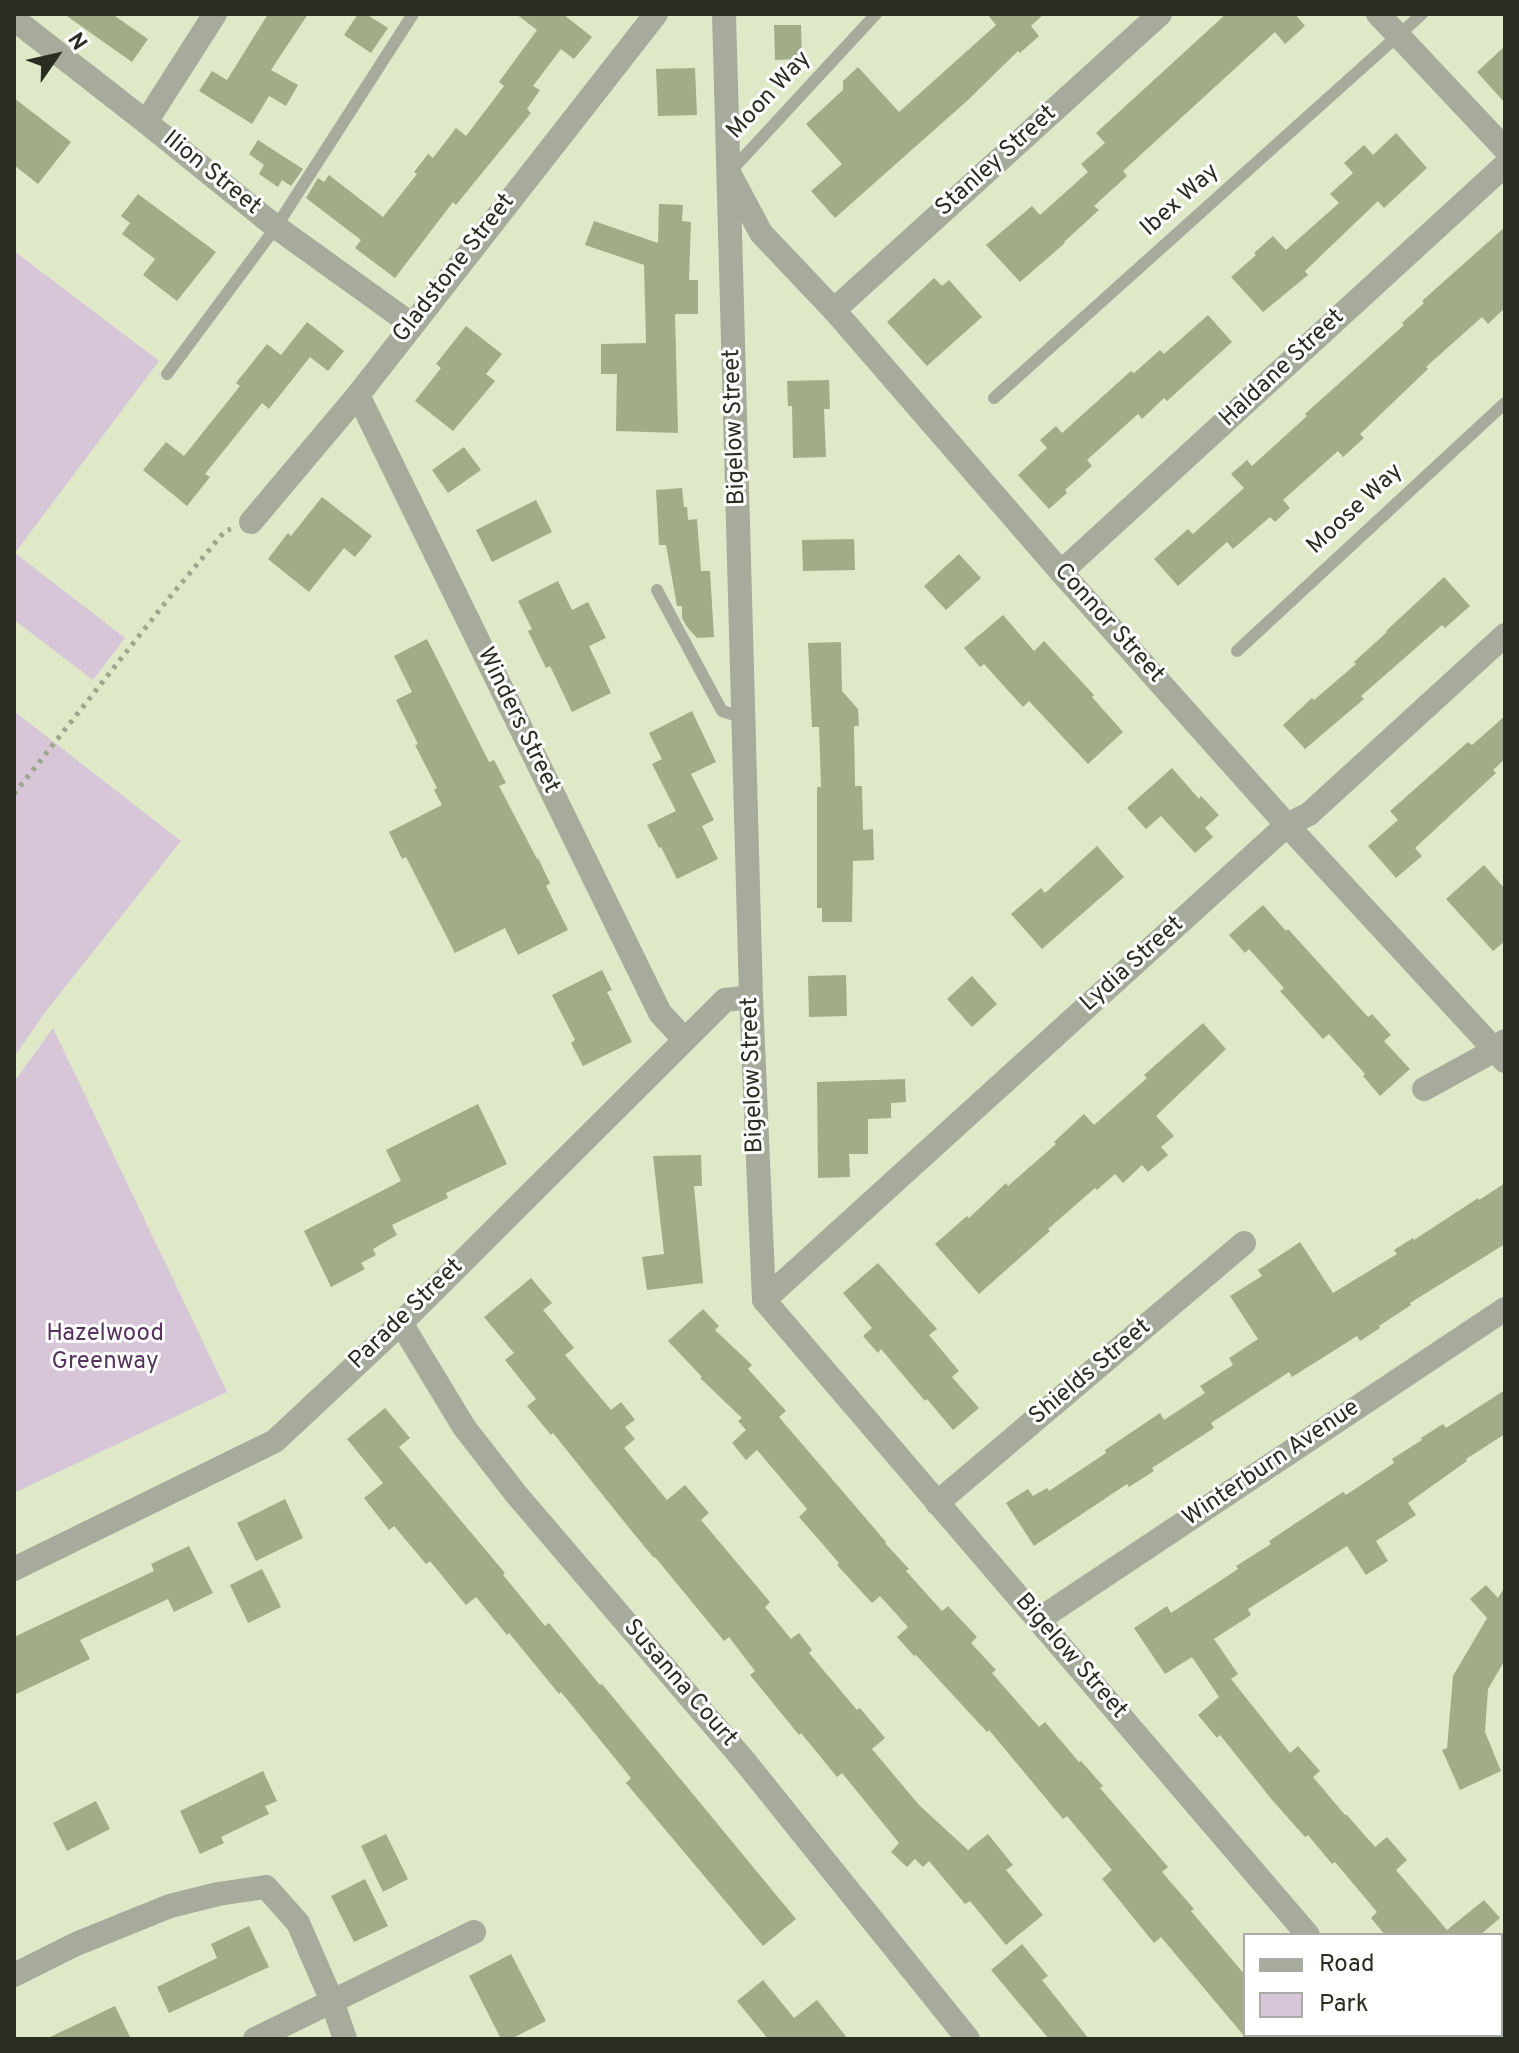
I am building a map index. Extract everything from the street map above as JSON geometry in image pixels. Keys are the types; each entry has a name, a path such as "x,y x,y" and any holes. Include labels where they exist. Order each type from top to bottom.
{"street":[{"path":"146,122 215,14"},
{"name":"Gladstone Street","path":"251,522 358,395 656,14"},
{"name":"Bigelow Street","path":"724,14 751,997 764,1300 1306,1933"},
{"name":"Stanley Street","path":"834,310 1160,14"},
{"path":"1378,14 1505,149"},
{"name":"Ilion Street","path":"14,19 276,227 411,324"},
{"name":"Haldane Street","path":"1061,572 1505,165"},
{"name":"Connor Street","path":"729,173 761,233 834,310 1061,572 1287,825 1502,1051"},
{"name":"Winders Street","path":"358,395 660,1013 685,1040"},
{"name":"Lydia Street","path":"764,1300 1287,825 1309,814 1505,635"},
{"name":"Parade Street","path":"14,1569 275,1441 401,1323 725,1000 751,997"},
{"path":"1424,1089 1502,1051"},
{"name":"Shields Street","path":"937,1503 1244,1243"},
{"name":"Winterburn Avenue","path":"1038,1620 1505,1309"},
{"name":"Susanna Court","path":"401,1323 464,1427 516,1494 742,1758 968,2039"},
{"path":"14,1975 76,1944 170,1906 218,1894 266,1887 298,1923 345,2039"},
{"path":"255,2039 474,1932"}],"lane":[{"path":"167,374 276,227 413,14"},
{"name":"Moon Way","path":"729,173 876,14"},
{"name":"Ibex Way","path":"994,398 1422,14"},
{"name":"Moose Way","path":"1237,651 1505,403"},
{"path":"657,590 722,711 744,718"}],"path":[{"path":"14,794 225,531"}],"green space":[{"path":"14,251 159,361 15,553 125,638 93,680 14,620"},
{"path":"14,711 181,841 46,1011 14,1057"},
{"name":"Hazelwood Greenway","path":"53,1028 227,1392 14,1493 14,1082"}],"building":[{"path":"64,14 112,14 148,39 132,62"},
{"path":"268,14 308,14 271,70 298,85 286,106 269,96 252,124 199,91 212,71 227,80"},
{"path":"358,14 366,14 388,28 371,53 344,35"},
{"path":"516,14 563,14 592,37 574,59 561,49 533,86 540,90 527,109 531,113 456,205 453,202 395,278 355,248 361,240 306,198 318,178 324,182 329,175 383,217 417,174 414,172 428,154 433,158 456,128 466,136 504,86 499,82 537,30"},
{"path":"987,14 1044,14 1031,26 1039,36 1020,53 1018,51 968,100 835,218 811,191 842,164 806,124 843,90 843,81 858,67 899,112 996,25"},
{"path":"1226,14 1295,14 1305,26 1285,44 1275,32 1123,171 1127,176 1094,206 1099,210 1020,282 986,245 1032,206 1040,215 1088,172 1081,164 1105,143 1096,133"},
{"path":"774,25 801,25 802,59 775,60"},
{"path":"1505,46 1505,103 1477,72"},
{"path":"695,68 697,115 658,116 656,69"},
{"path":"14,98 71,142 38,184 14,165"},
{"path":"1396,133 1427,168 1384,208 1378,201 1305,271 1308,275 1263,312 1231,277 1273,236 1286,250 1339,203 1330,194 1353,173 1344,163 1364,145 1373,155"},
{"path":"258,140 303,169 291,186 282,180 278,187 259,174 264,165 249,154"},
{"path":"138,194 216,252 177,301 143,275 155,259 122,234 130,223 121,216"},
{"path":"659,204 683,205 682,221 691,222 689,280 698,280 698,314 675,314 678,433 616,431 617,374 601,374 601,344 646,343 644,265 585,245 594,221 658,243"},
{"path":"1505,227 1505,308 1488,324 1482,317 1426,367 1428,369 1360,434 1364,438 1343,457 1338,451 1283,500 1290,508 1275,522 1270,517 1233,549 1227,542 1178,586 1154,559 1188,529 1193,534 1244,488 1231,474 1247,460 1252,466 1404,325 1402,323 1424,303 1422,301"},
{"path":"934,278 942,286 949,280 982,317 927,366 887,322"},
{"path":"1208,315 1232,342 1167,401 1164,398 1142,419 1138,414 1087,460 1092,466 1049,509 1018,475 1047,448 1040,440 1056,426 1062,433 1131,371 1134,373 1160,350 1164,354"},
{"path":"307,322 344,351 328,371 310,357 269,409 262,403 205,474 210,477 187,506 143,470 166,442 184,456 240,386 236,383 267,344 281,355"},
{"path":"466,326 502,354 486,374 495,381 453,431 415,401 441,368 436,364"},
{"path":"829,380 830,409 824,409 826,457 793,458 792,406 788,406 787,381"},
{"path":"464,447 481,470 448,493 432,470"},
{"path":"682,488 688,520 697,519 701,571 710,571 714,637 697,638 687,627 682,618 682,606 677,606 666,545 659,545 656,490"},
{"path":"322,497 372,536 355,557 344,548 309,592 268,559"},
{"path":"536,500 552,532 492,562 476,530"},
{"path":"854,539 855,570 803,571 802,540"},
{"path":"959,554 981,578 946,610 924,586"},
{"path":"1444,577 1470,606 1445,628 1442,625 1361,696 1364,699 1305,749 1283,725 1356,664 1354,662"},
{"path":"558,581 572,610 588,602 606,638 589,646 611,693 572,712 550,666 546,668 528,631 532,629 518,601"},
{"path":"1003,615 1034,651 1044,641 1123,732 1088,764 1029,701 1023,707 984,664 980,667 964,648"},
{"path":"427,639 489,762 494,760 506,783 499,786 550,883 546,886 568,930 518,955 505,928 455,953 406,857 402,859 389,832 442,805 434,790 437,788 415,745 418,744 396,700 412,692 394,656"},
{"path":"841,642 842,691 858,709 859,726 854,726 855,786 862,786 863,830 873,829 874,860 853,861 852,922 822,922 822,908 817,908 817,787 821,787 819,727 812,727 808,643"},
{"path":"692,711 716,762 691,774 714,820 702,826 718,859 677,879 647,825 676,811 652,764 662,759 649,733"},
{"path":"1505,716 1505,759 1493,770 1496,773 1415,848 1422,856 1396,878 1368,846 1398,820 1390,811 1468,742 1472,745"},
{"path":"1172,768 1199,799 1201,796 1219,815 1205,828 1213,837 1195,853 1161,816 1146,829 1127,808"},
{"path":"1097,846 1124,877 1042,949 1011,914 1041,888 1045,893"},
{"path":"1484,865 1505,889 1505,941 1493,951 1446,899"},
{"path":"1263,905 1368,1017 1372,1014 1391,1035 1384,1041 1410,1069 1380,1096 1329,1034 1323,1039 1280,991 1284,988 1249,949 1245,953 1229,935"},
{"path":"602,970 612,990 607,992 632,1042 583,1066 571,1043 575,1040 552,995"},
{"path":"846,975 847,1016 809,1017 808,976"},
{"path":"972,976 997,1004 972,1027 947,999"},
{"path":"1203,1023 1226,1049 1156,1116 1174,1136 1161,1147 1168,1155 1148,1172 1142,1165 1123,1183 1115,1174 1097,1190 1095,1188 979,1294 935,1244 967,1216 969,1218 1006,1183 1008,1186 1056,1144 1054,1142 1084,1114 1094,1125"},
{"path":"905,1079 906,1102 891,1103 891,1118 868,1119 868,1154 849,1154 850,1177 818,1178 817,1082"},
{"path":"478,1104 507,1164 446,1193 448,1198 392,1225 397,1235 373,1249 376,1255 361,1263 365,1269 331,1287 304,1231 401,1181 386,1150"},
{"path":"701,1155 702,1186 694,1186 703,1283 647,1290 642,1257 664,1254 653,1156"},
{"path":"1505,1183 1505,1244 1410,1303 1360,1341 1357,1336 1292,1377 1289,1372 1211,1423 1214,1428 1152,1468 1154,1471 1129,1487 1127,1484 1034,1546 1006,1503 1028,1489 1033,1496 1047,1488 1049,1491 1160,1413 1164,1420 1205,1393 1200,1386 1233,1365 1229,1358 1258,1339 1230,1296 1262,1276 1258,1270 1300,1242 1333,1293 1397,1254 1394,1250"},
{"path":"878,1263 937,1329 929,1335 959,1371 952,1377 979,1408 953,1430 881,1349 878,1353 863,1336 872,1328 843,1293"},
{"path":"531,1278 552,1303 543,1310 574,1348 565,1355 611,1410 621,1402 635,1420 625,1427 635,1439 624,1448 667,1500 685,1485 709,1513 701,1520 770,1602 765,1607 791,1639 799,1633 812,1650 809,1653 885,1738 872,1749 919,1805 968,1850 988,1834 1013,1865 1006,1870 1043,1915 1006,1945 970,1901 965,1904 929,1861 923,1867 915,1859 907,1867 891,1852 899,1843 842,1773 837,1777 801,1733 799,1735 750,1675 755,1671 729,1637 724,1641 553,1433 551,1435 527,1406 536,1399 505,1360 514,1353 484,1317"},
{"path":"703,1309 719,1326 715,1330 752,1365 748,1369 786,1411 779,1417 909,1569 906,1571 942,1611 948,1606 977,1637 971,1643 996,1670 992,1673 1039,1727 1045,1722 1103,1786 1100,1788 1168,1867 1162,1872 1194,1909 1191,1911 1243,1973 1243,2035 1161,1937 1154,1943 1102,1879 1112,1870 1067,1816 1063,1819 989,1730 987,1732 897,1637 908,1627 880,1596 872,1603 837,1565 839,1563 799,1517 807,1509 757,1450 746,1460 732,1443 746,1430 738,1421 742,1418 700,1378 668,1341"},
{"path":"1505,1390 1505,1434 1408,1503 1416,1515 1376,1541 1388,1561 1366,1575 1347,1546 1248,1609 1251,1615 1214,1639 1238,1674 1231,1679 1290,1753 1298,1746 1320,1771 1313,1777 1375,1847 1387,1837 1407,1860 1396,1870 1447,1930 1484,1900 1500,1918 1482,1933 1383,1933 1371,1918 1377,1912 1335,1862 1332,1864 1308,1835 1305,1837 1220,1735 1217,1738 1198,1715 1219,1697 1192,1657 1165,1674 1134,1628 1167,1606 1171,1613 1238,1569 1236,1566 1271,1544 1269,1541 1394,1463 1392,1459 1421,1438 1443,1424 1446,1428"},
{"path":"385,1408 410,1438 399,1447 505,1573 503,1575 545,1626 549,1623 602,1684 796,1919 763,1946 626,1783 631,1778 509,1633 507,1635 476,1597 466,1605 430,1561 426,1564 394,1526 389,1530 364,1498 383,1483 347,1439"},
{"path":"285,1499 303,1538 256,1561 237,1523"},
{"path":"189,1546 213,1593 174,1612 168,1599 80,1640 90,1659 14,1695 14,1637 154,1571 151,1564"},
{"path":"262,1569 281,1607 248,1623 230,1585"},
{"path":"1486,1585 1498,1598 1505,1586 1505,1660 1488,1689 1485,1732 1501,1771 1460,1790 1442,1750 1447,1748 1453,1676 1487,1618 1470,1599"},
{"path":"263,1771 277,1801 265,1806 269,1814 221,1837 224,1843 200,1854 180,1811"},
{"path":"96,1801 110,1829 67,1851 53,1823"},
{"path":"386,1834 408,1879 383,1892 361,1846"},
{"path":"365,1879 388,1926 354,1942 331,1896"},
{"path":"249,1926 269,1967 169,2013 157,1987 217,1958 211,1944"},
{"path":"1022,1944 1048,1976 1042,1980 1089,2039 1049,2039 991,1970"},
{"path":"511,1954 546,2021 511,2039 501,2039 469,1976"},
{"path":"763,1980 794,2018 817,2000 848,2039 768,2039 737,2001"},
{"path":"115,2006 131,2039 46,2039"}]}
